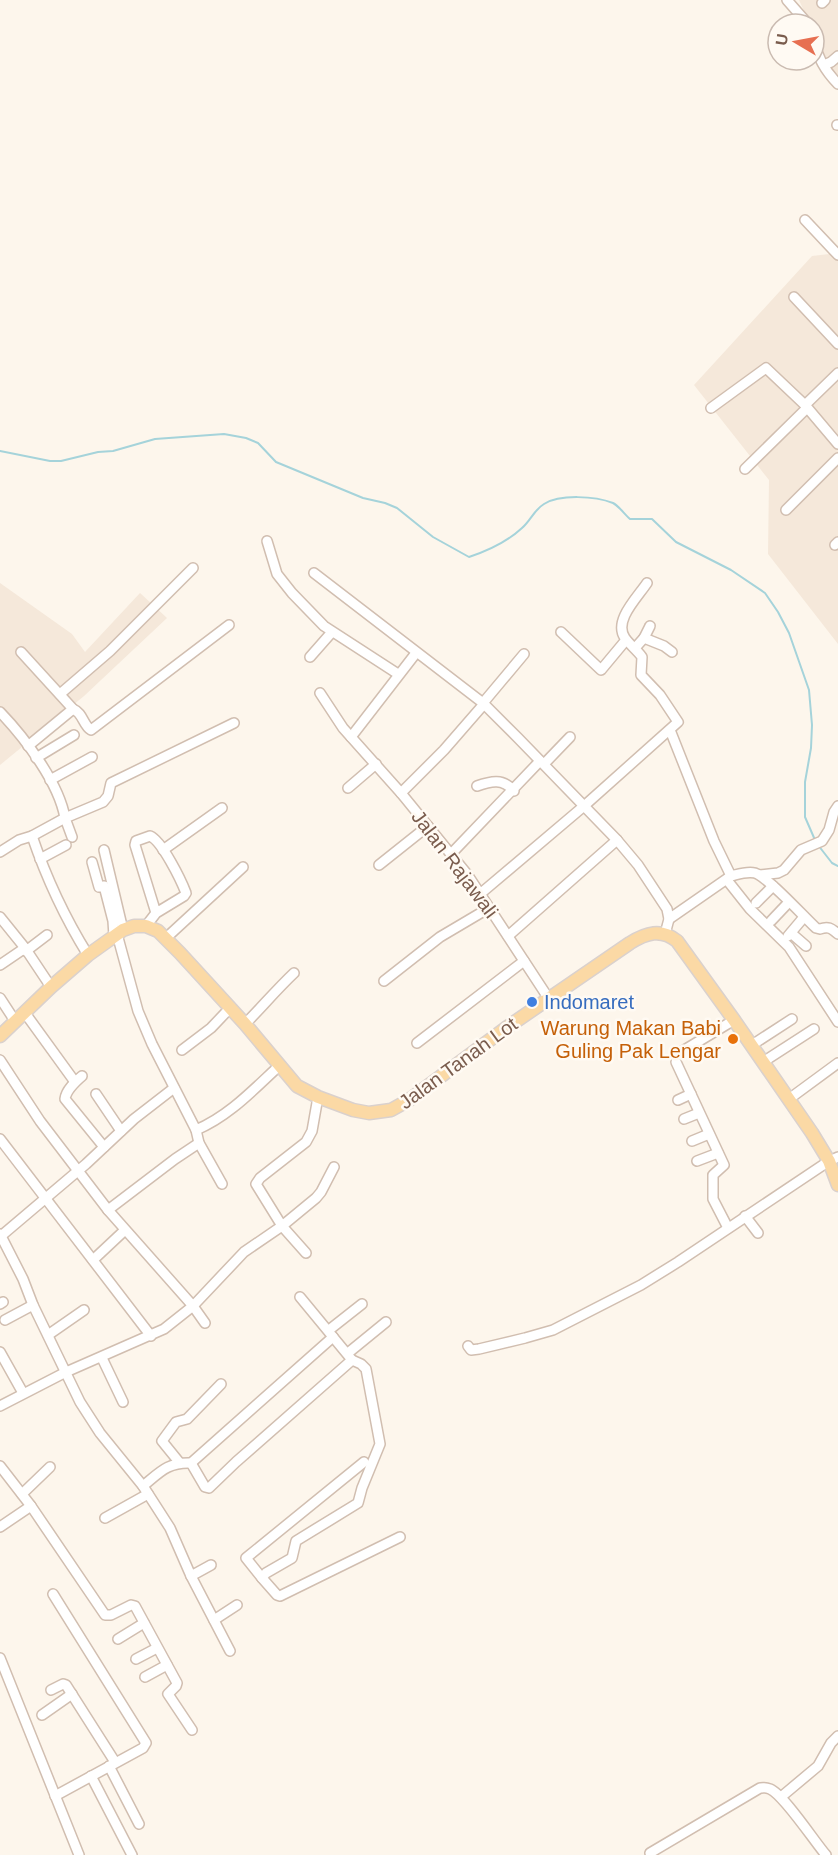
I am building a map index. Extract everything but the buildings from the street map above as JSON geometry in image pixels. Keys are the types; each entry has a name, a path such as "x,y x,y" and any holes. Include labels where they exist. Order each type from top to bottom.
{"main road":[{"path":"0,1036 88,955 134,926 146,926"},
{"name":"Jalan Tanah Lot","path":"146,926 158,931 166,938 245,1024 297,1086 318,1097 362,1112 378,1113 391,1110 409,1100 506,1028 642,936 652,933 665,934"},
{"path":"665,934 677,942 752,1045 821,1146 833,1159 838,1185"}],"street":[{"path":"787,0 798,12"},
{"path":"826,69 838,84"},
{"path":"805,220 838,255"},
{"path":"794,297 838,344"},
{"path":"711,408 766,368 806,406 838,444"},
{"path":"745,469 838,373"},
{"path":"786,510 838,458"},
{"path":"267,541 278,574 292,593 332,632 398,674"},
{"path":"60,694 110,651 193,568"},
{"path":"314,573 483,703 584,806 617,840 654,886 667,909 669,919 665,934"},
{"path":"480,894 678,722 660,695 641,675 642,657 626,640 621,630 622,620 647,583"},
{"path":"21,652 73,709 78,711 90,730 94,730 230,625"},
{"path":"635,648 644,638 650,626"},
{"path":"310,657 332,632"},
{"path":"561,632 601,670 626,640"},
{"path":"644,638 672,652"},
{"path":"351,736 416,653"},
{"path":"401,793 444,750 524,654"},
{"name":"Jalan Rajawali","path":"320,693 351,736 451,854 549,999"},
{"path":"28,746 73,709"},
{"path":"0,712 28,746 50,780 62,802 72,837"},
{"path":"0,852 19,840 103,802 113,782 234,723"},
{"path":"670,730 729,878 750,909 789,947 838,1022"},
{"path":"36,758 74,735"},
{"path":"451,854 570,737"},
{"path":"50,780 92,757"},
{"path":"348,788 376,764"},
{"path":"477,786 499,781 514,791"},
{"path":"669,919 729,878 748,873 760,875 784,870 801,850 822,841 838,806"},
{"path":"162,850 222,808"},
{"path":"379,865 428,826"},
{"path":"32,836 40,859 75,934 88,955"},
{"path":"146,926 156,914 186,893 152,836 135,843 156,914"},
{"path":"508,936 617,840"},
{"path":"40,859 66,845"},
{"path":"104,850 118,934"},
{"path":"92,862 99,887 104,886 138,1011 196,1130 200,1143 222,1184"},
{"path":"166,938 243,867"},
{"path":"760,875 816,928 830,927 838,934"},
{"path":"756,903 773,886"},
{"path":"771,921 789,902"},
{"path":"384,981 440,937 489,908"},
{"path":"0,917 51,987"},
{"path":"804,917 789,935 806,946"},
{"path":"0,965 47,935"},
{"path":"417,1043 524,961"},
{"path":"245,1024 294,973"},
{"path":"0,998 15,1022"},
{"path":"182,1050 211,1028 230,1008"},
{"path":"25,1013 78,1079 65,1095 65,1099 104,1147"},
{"path":"752,1045 792,1019"},
{"path":"681,1052 734,1020"},
{"path":"763,1062 814,1029"},
{"path":"0,1060 40,1120 108,1210 193,1306 205,1323"},
{"path":"676,1062 724,1166 715,1172 713,1197 728,1228"},
{"path":"789,1099 838,1063"},
{"path":"196,1130 228,1113 279,1066"},
{"path":"174,1088 1,1235 4,1252 23,1279 33,1305 90,1419 146,1490 170,1528 191,1576 230,1651"},
{"path":"96,1094 121,1131"},
{"path":"678,1100 691,1094"},
{"path":"306,1252 282,1226 257,1188 257,1182 306,1142 310,1136 318,1097"},
{"path":"684,1119 699,1113"},
{"path":"692,1141 709,1134"},
{"path":"0,1139 151,1336"},
{"path":"108,1210 200,1143"},
{"path":"697,1161 718,1153"},
{"path":"468,1347 471,1350 479,1349 553,1330 641,1285 833,1159"},
{"path":"0,1406 66,1372 164,1329 193,1306 244,1252 282,1226 321,1192 334,1167"},
{"path":"745,1216 758,1233"},
{"path":"93,1260 125,1230"},
{"path":"262,1578 266,1573 292,1558 296,1541 357,1504 379,1450 380,1438 368,1373 364,1366 350,1357 300,1297"},
{"path":"105,1518 146,1490 167,1466 179,1462 191,1463 362,1304"},
{"path":"6,1320 33,1305"},
{"path":"48,1335 84,1310"},
{"path":"191,1463 205,1487 209,1488 386,1322"},
{"path":"0,1352 23,1393"},
{"path":"102,1358 123,1402"},
{"path":"179,1462 162,1441 176,1422 188,1419 221,1384"},
{"path":"364,1462 246,1558 280,1596 400,1537"},
{"path":"0,1466 31,1506 105,1615 111,1615 133,1605 177,1684 168,1694 192,1730"},
{"path":"22,1494 51,1467"},
{"path":"0,1527 31,1506"},
{"path":"191,1576 211,1565"},
{"path":"53,1594 146,1743 143,1748 55,1796"},
{"path":"214,1620 237,1605"},
{"path":"118,1639 144,1623"},
{"path":"136,1659 157,1647"},
{"path":"0,1658 79,1855"},
{"path":"145,1677 167,1665"},
{"path":"51,1690 64,1684 72,1694 112,1764 139,1824"},
{"path":"42,1715 72,1694"},
{"path":"781,1797 818,1766 831,1743 838,1736"},
{"path":"91,1776 132,1855"},
{"path":"650,1853 760,1788 766,1787 781,1797 826,1855"}],"shaded area":[{"path":"799,0 838,0 838,83 826,58 826,12 804,12"},
{"path":"838,253 838,644 768,554 769,480 694,385 812,256"},
{"path":"0,583 72,634 85,652 140,593 167,618 84,696 0,765"}],"waterway":[{"path":"0,451 61,461 98,452 113,451 155,439 224,434 246,438 258,443 276,462 363,498 397,508 433,537 469,557 490,549 516,533 544,504 568,497 606,501 615,504 630,519 652,519 676,542 731,570 765,593 789,633 809,690 812,725 811,748 805,782 805,817 815,840"},
{"path":"818,845 832,863 838,866"}],"place":[{"name":"Indomaret","path":"532,1002"},
{"name":"Warung Makan Babi Guling Pak Lengar","path":"733,1039"}]}
